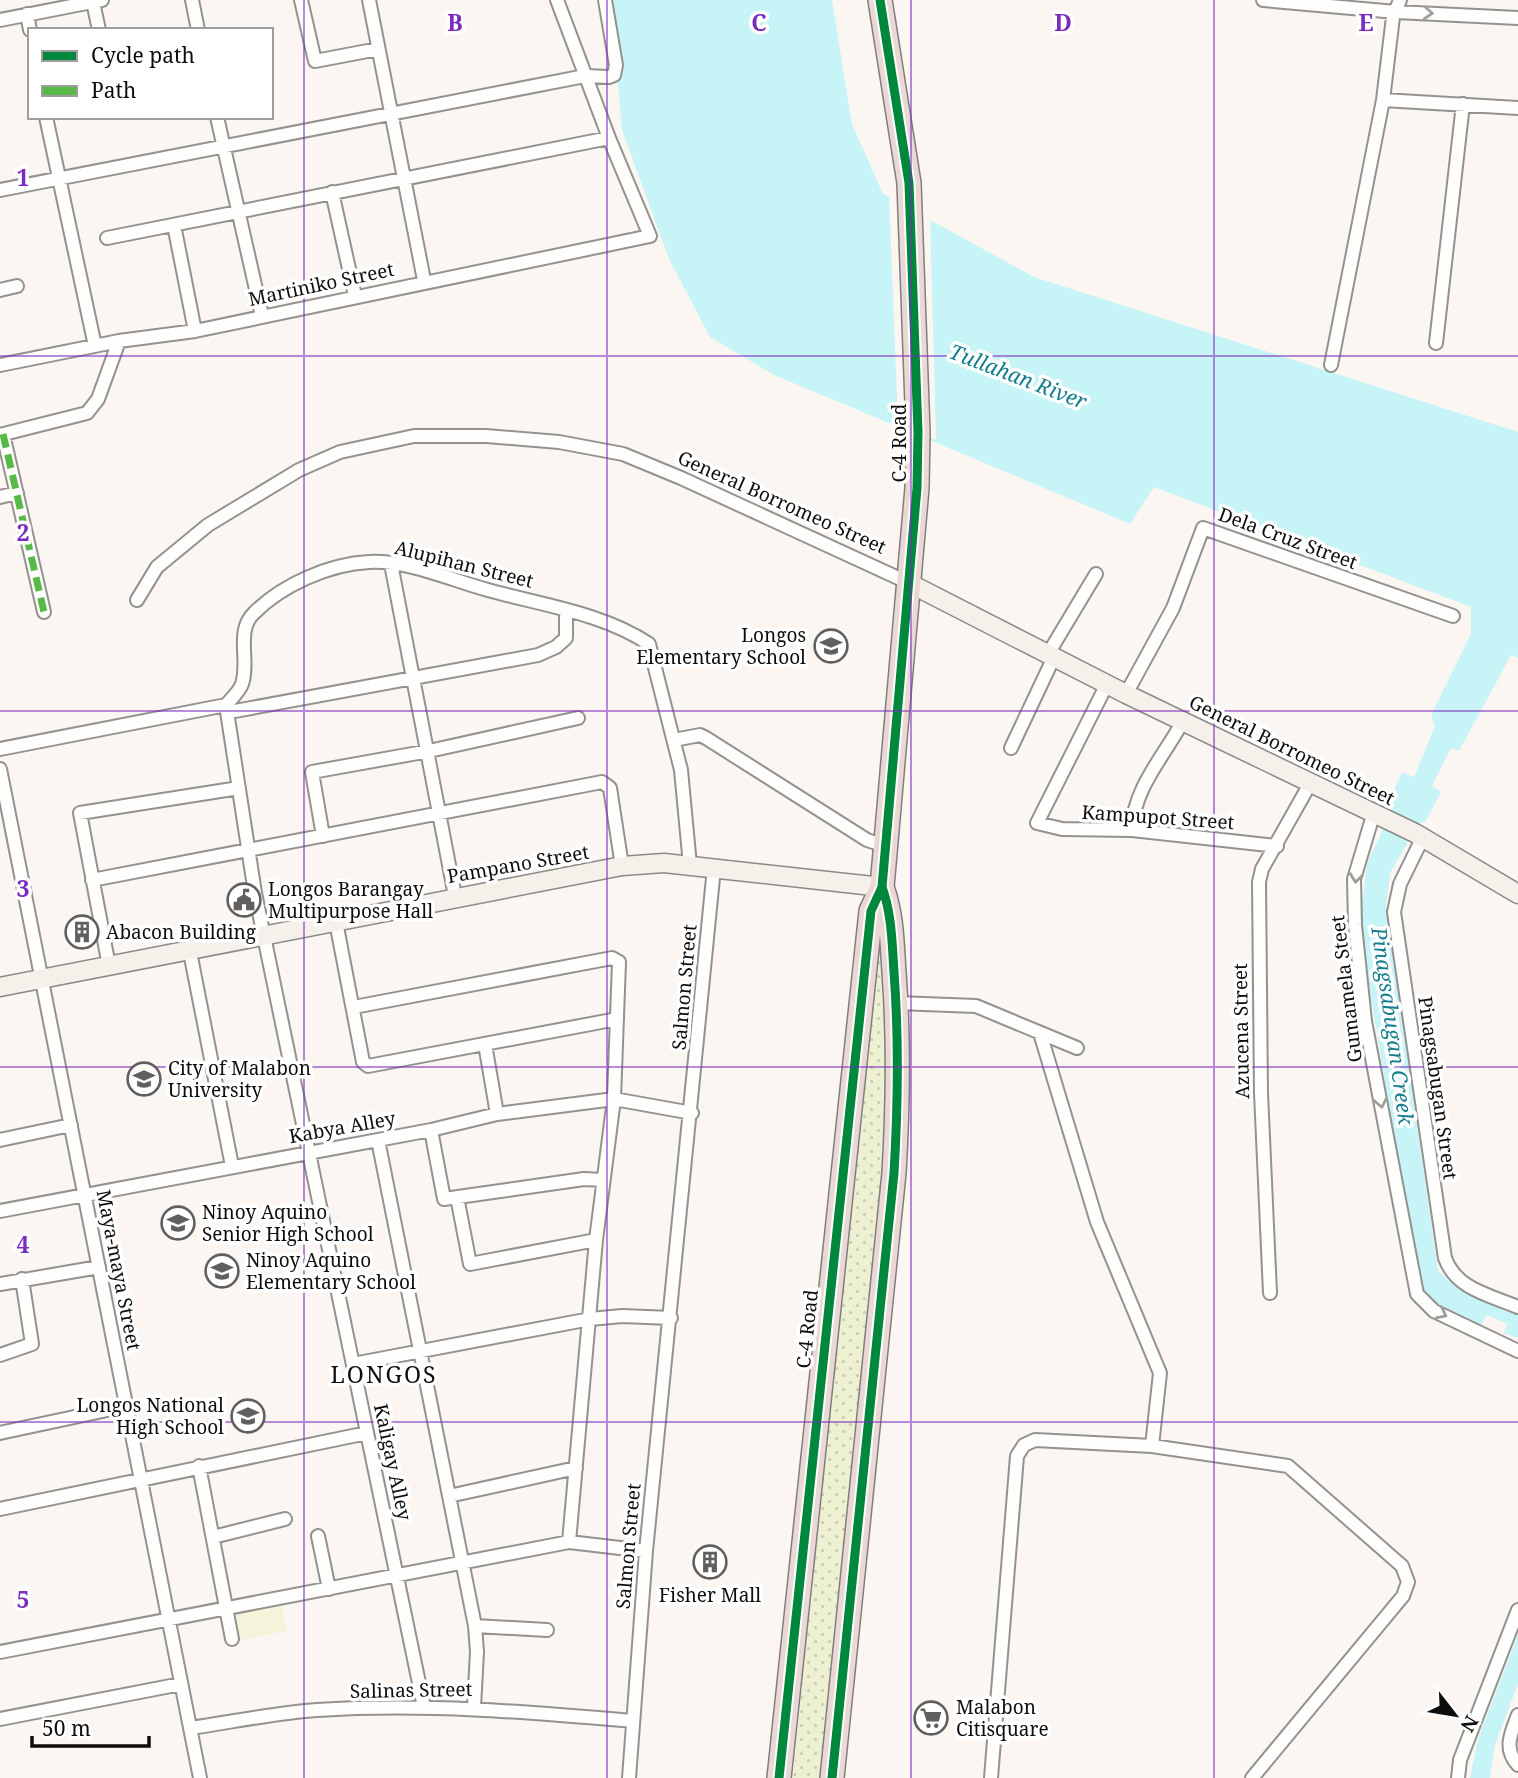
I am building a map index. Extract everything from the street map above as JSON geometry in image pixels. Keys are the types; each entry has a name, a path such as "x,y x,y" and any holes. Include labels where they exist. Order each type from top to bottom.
{"highway":[{"name":"C-4 Road","path":"779,1778 860,1005 871,911 882,887 906,582 917,488 918,432 909,183 880,0"},
{"name":"C-4 Road","path":"832,1778 894,1172 898,1101 897,1003 890,909 882,887"}],"street":[{"path":"192,0 198,28"},
{"path":"301,0 315,61 378,48"},
{"path":"369,0 424,280"},
{"path":"107,238 609,138 557,0"},
{"path":"0,190 585,76 609,78 615,70 605,0"},
{"path":"1263,0 1398,6 1518,18"},
{"path":"0,20 97,1 99,28"},
{"path":"1331,365 1383,100 1393,17 1398,6"},
{"path":"27,14 30,28"},
{"path":"1383,100 1518,108"},
{"path":"1436,343 1463,104"},
{"path":"46,119 95,346"},
{"path":"217,119 236,212 262,316"},
{"name":"Martiniko Street","path":"0,365 119,341 195,331 424,280 650,236 609,138"},
{"path":"332,192 355,296"},
{"path":"174,225 195,331"},
{"path":"0,290 17,286"},
{"path":"44,612 2,435 87,413 98,398 119,341"},
{"name":"General Borromeo Street","path":"137,600 157,567 208,525 299,470 340,452 414,436 486,436 547,441 623,454 906,582 1126,694 1381,816 1518,894"},
{"path":"0,497 17,494"},
{"name":"Dela Cruz Street","path":"1126,694 1173,608 1203,528 1453,616"},
{"name":"Alupihan Street","path":"226,707 241,687 244,676 245,625 254,612 301,580 348,564 391,564 566,611 632,633 649,644 674,740 681,770 690,865"},
{"path":"391,564 455,896"},
{"path":"1011,748 1051,656 1096,574"},
{"path":"0,749 226,707 235,711 538,655 556,647 566,638 566,611"},
{"name":"Kampupot Street","path":"1107,684 1037,822 1062,829 1132,830 1277,846"},
{"name":"Kaligay Alley","path":"226,707 264,937 424,1707"},
{"path":"323,836 312,772 429,751 578,718"},
{"path":"1132,830 1132,814 1139,793 1184,721"},
{"path":"674,740 700,735 706,738 866,840 885,846"},
{"name":"Maya-maya Street","path":"0,769 6,831 42,978 200,1778"},
{"path":"92,880 602,782 610,788 622,866"},
{"name":"Azucena Street","path":"1270,1293 1261,1093 1259,891 1262,869 1311,782"},
{"path":"109,966 80,813 239,788"},
{"name":"Gumamela Steet","path":"1381,816 1354,879 1355,925 1366,1021 1417,1294 1434,1311 1518,1351"},
{"name":"Pinagsabugan Street","path":"1418,835 1400,884 1394,912 1444,1258 1449,1270 1462,1283 1518,1307"},
{"name":"Pampano Street","path":"0,987 190,952 455,896 622,866 664,863 690,865 882,887"},
{"name":"Salmon Street","path":"629,1778 646,1551 692,1113 714,868"},
{"path":"336,922 363,1062 368,1066 617,1019"},
{"path":"190,952 232,1166"},
{"path":"354,1007 612,958 619,962 614,1099 596,1240 569,1542"},
{"path":"897,1003 976,1006 1077,1048"},
{"path":"1040,1033 1097,1222 1160,1373 1152,1446"},
{"path":"485,1044 497,1114"},
{"name":"Kabya Alley","path":"0,1211 431,1130 497,1114 614,1099 692,1113"},
{"path":"0,1140 71,1125"},
{"path":"431,1130 444,1199 584,1179 603,1180"},
{"path":"378,1140 475,1626 477,1652 474,1707"},
{"path":"457,1197 470,1264 596,1240"},
{"path":"0,1283 99,1267"},
{"path":"0,1355 32,1344 22,1279"},
{"path":"353,1364 590,1319 622,1316 671,1318"},
{"path":"0,1433 126,1406"},
{"path":"0,1509 367,1433"},
{"path":"991,1778 1017,1456 1024,1445 1035,1440 1152,1446 1288,1466 1402,1566 1408,1581 1403,1596 1252,1778"},
{"path":"199,1466 232,1639"},
{"path":"449,1496 576,1468"},
{"path":"213,1537 285,1519"},
{"path":"318,1536 329,1589"},
{"path":"0,1652 569,1542 646,1551"},
{"path":"1458,1778 1460,1760 1518,1610"},
{"path":"475,1626 547,1630"},
{"path":"0,1719 181,1684"},
{"name":"Salinas Street","path":"190,1728 316,1710 424,1707 474,1707 634,1721"},
{"path":"1518,1715 1508,1741 1508,1751 1518,1765"}],"green space":[{"path":"877,911 880,912 886,1019 884,1164 819,1778 793,1778"},
{"path":"281,1602 287,1631 235,1641 230,1612"}],"water":[{"path":"611,0 832,0 852,124 883,194 1034,277 1518,432 1518,658 1511,655 1459,751 1451,748 1432,786 1441,792 1425,822 1419,823 1390,873 1386,906 1438,1271 1462,1291 1518,1314 1518,1338 1504,1333 1507,1324 1487,1315 1481,1325 1430,1300 1419,1284 1359,926 1367,864 1392,809 1389,801 1402,772 1414,777 1435,726 1431,715 1471,634 1471,607 1154,487 1130,524 774,375 710,337 669,259 622,130"},
{"path":"1518,1635 1518,1684 1495,1745 1490,1778 1470,1778 1478,1739"}],"pier":[{"path":"889,194 930,216 936,440 898,423"}],"marked path":[{"path":"3,434 44,612"}],"cycle path":[{"path":"779,1778 871,911 882,887 917,488 918,432 909,183 880,0"},
{"path":"832,1778 894,1173 897,1022 891,929 882,887"}],"place":[{"name":"Longos Elementary School","path":"831,646"},
{"name":"Longos Barangay Multipurpose Hall","path":"244,900"},
{"name":"Abacon Building","path":"82,932"},
{"name":"City of Malabon University","path":"144,1079"},
{"name":"Ninoy Aquino Senior High School","path":"178,1223"},
{"name":"Ninoy Aquino Elementary School","path":"222,1271"},
{"name":"Longos National High School","path":"248,1416"},
{"name":"Fisher Mall","path":"710,1562"},
{"name":"Malabon Citisquare","path":"931,1718"}],"district":[{"name":"LONGOS","path":"384,1375"}],"water label":[{"name":"Tullahan River","path":"1018,377"},
{"name":"Pinagsabugan Creek","path":"1392,1026"}]}
